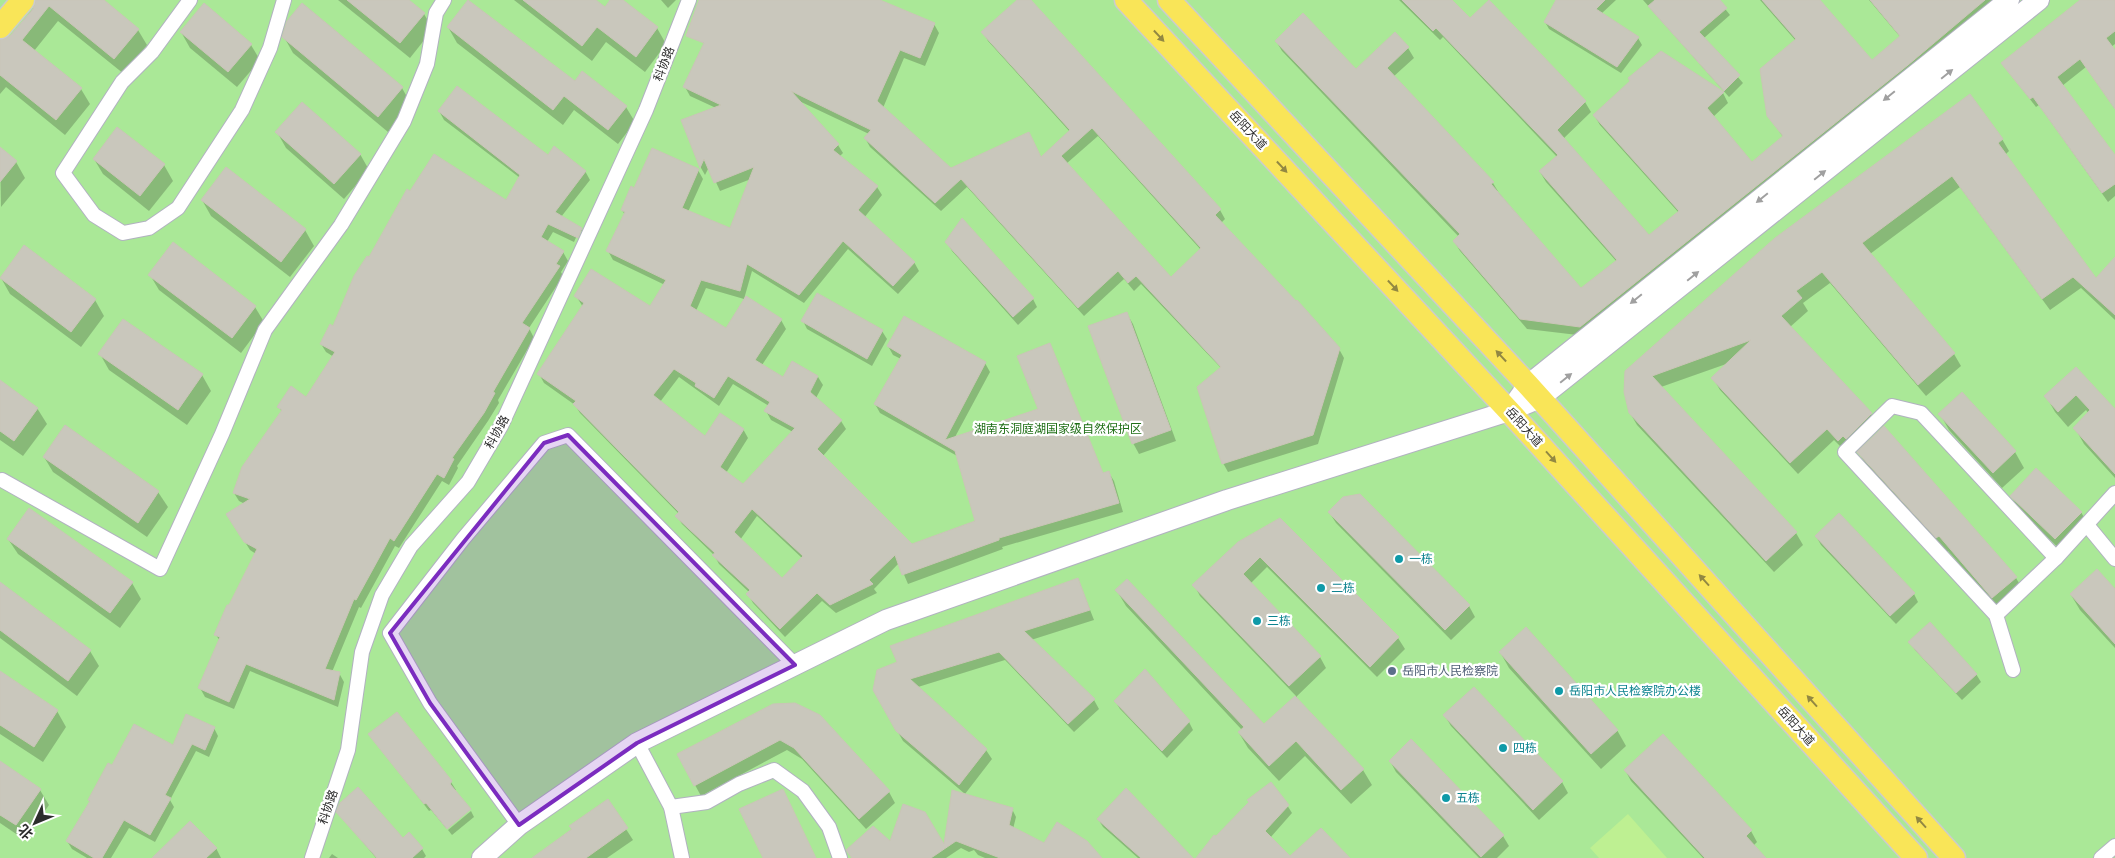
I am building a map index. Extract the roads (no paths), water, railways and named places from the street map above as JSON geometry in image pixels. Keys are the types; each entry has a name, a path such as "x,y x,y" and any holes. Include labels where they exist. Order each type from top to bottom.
{"main road":[{"path":"0,27 23,0"},
{"name":"岳阳大道","path":"1126,0 1509,410 1916,858"},
{"path":"1169,0 1534,392 1954,858"},
{"path":"1534,392 2009,0"},
{"path":"482,858 520,825 637,743 896,617 1226,500 1509,410 2039,0"}],"street":[{"path":"190,0 152,52 122,82 63,173 94,215 122,233 149,228 178,208 242,110 270,48 284,0"},
{"path":"1,481 160,569 222,434 265,330 341,225 404,121 428,64 436,13 444,0"},
{"name":"科协路","path":"312,858 348,750 362,652 382,596 411,546 468,482 501,426 646,110 689,0"},
{"path":"2013,670 1996,616 1845,452 1892,406 1921,413 2056,558"},
{"path":"520,825 430,703 390,633 463,539 544,443 568,435 795,665"},
{"path":"1996,616 2056,558 2115,493"},
{"path":"2087,525 2115,559"},
{"path":"637,743 671,807 682,858"},
{"path":"671,807 707,802 739,784 774,770 803,791 829,827 840,858"},
{"path":"2101,858 2115,846"}],"place":[{"name":"一栋","path":"1399,559"},
{"name":"二栋","path":"1321,588"},
{"name":"三栋","path":"1257,621"},
{"name":"岳阳市人民检察院","path":"1392,671"},
{"name":"岳阳市人民检察院办公楼","path":"1559,691"},
{"name":"四栋","path":"1503,748"},
{"name":"五栋","path":"1446,798"}],"park label":[{"name":"湖南东洞庭湖国家级自然保护区","path":"1058,429"}]}
